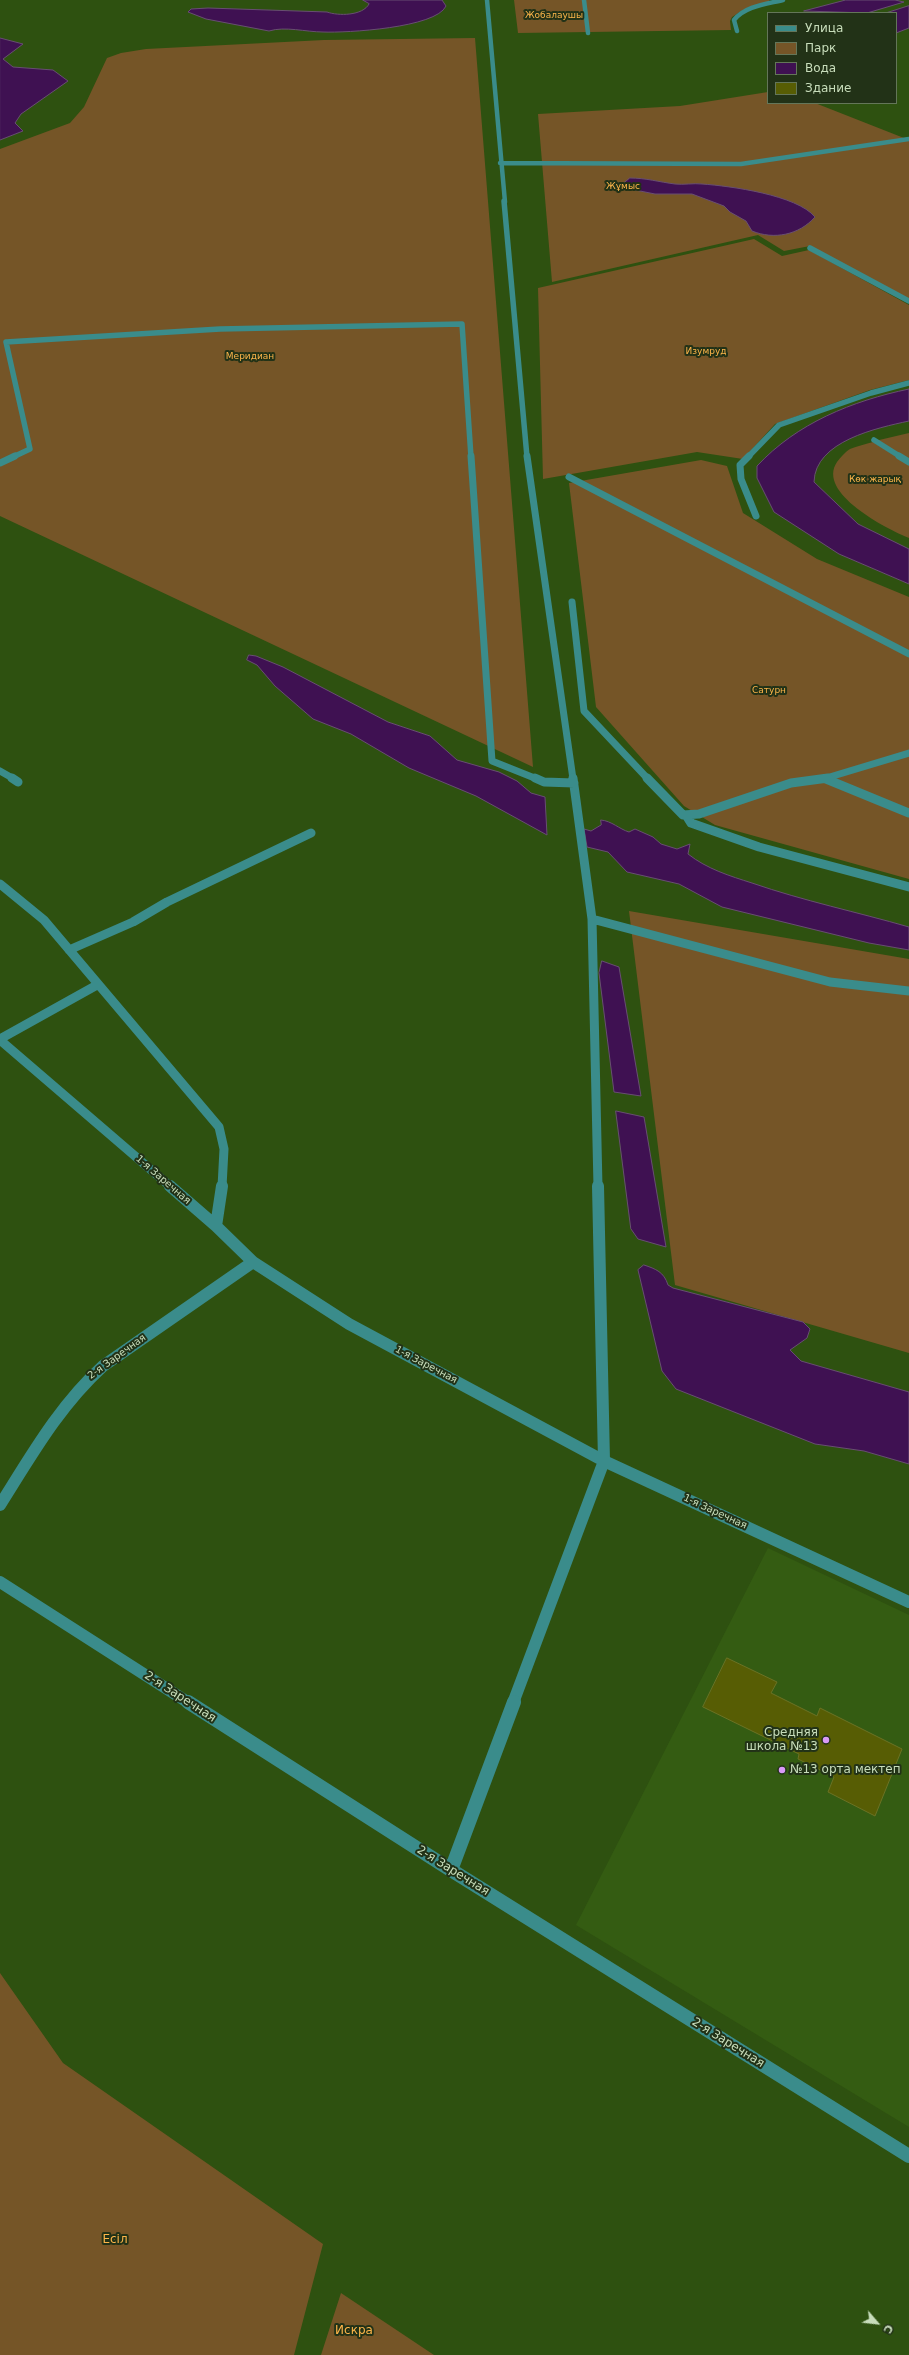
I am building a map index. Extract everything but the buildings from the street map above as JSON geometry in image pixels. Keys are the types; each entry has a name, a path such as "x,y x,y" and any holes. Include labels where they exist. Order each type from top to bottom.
{"street":[{"path":"451,1870 604,1461 592,919 574,783 528,484 487,0"},
{"path":"584,0 588,33"},
{"path":"737,30 734,20 743,12 783,0"},
{"path":"500,163 741,164 909,138"},
{"path":"810,248 909,301"},
{"path":"0,463 30,449 6,342 220,329 462,324 492,761 544,782 574,783"},
{"path":"756,516 741,479 740,465 779,425 871,393 909,383"},
{"path":"874,440 909,462"},
{"path":"569,477 909,654"},
{"path":"572,602 584,711 677,812 686,815 699,814 791,783 826,779 909,753"},
{"path":"0,772 18,782"},
{"path":"826,779 909,814"},
{"path":"686,815 691,823 758,847 909,887"},
{"path":"69,950 133,922 167,902 311,833"},
{"path":"0,884 39,914 222,1134 224,1151 216,1226"},
{"path":"592,919 830,982 909,991"},
{"path":"0,1040 97,984"},
{"name":"1-я Заречная","path":"0,1040 216,1226 253,1262 349,1324 604,1461 909,1602"},
{"name":"2-я Заречная","path":"0,1505 67,1404 84,1382 104,1366 253,1262"},
{"name":"2-я Заречная","path":"0,1582 451,1870 909,2156"}],"shaded area":[{"name":"№13 орта мектеп","path":"768,1548 909,1615 909,2127 576,1925"}],"green space":[{"name":"Жобалаушы","path":"514,0 769,0 770,2 743,10 732,17 730,21 731,30 518,33"},
{"name":"Меридиан","path":"475,38 533,767 0,516 0,149 70,123 84,107 107,58 121,53 146,49 324,40"},
{"name":"Жұмыс","path":"767,92 767,104 818,104 909,140 909,301 810,246 784,251 758,235 552,282 538,114 680,106"},
{"name":"Изумруд","path":"754,239 782,256 809,250 909,305 909,380 870,390 775,424 743,459 697,452 543,479 538,288"},
{"path":"909,433 909,461 875,441"},
{"name":"Көк жарық","path":"873,442 909,464 909,538 871,518 857,508 836,486 833,474 837,462 844,453 850,449"},
{"name":"Сатурн","path":"701,460 727,466 743,513 817,559 909,597 909,879 715,825 684,806 596,707 569,483"},
{"path":"629,911 909,959 909,1353 675,1285"},
{"name":"Есіл","path":"0,1973 63,2063 323,2244 294,2355 0,2355"},
{"name":"Искра","path":"341,2293 434,2355 321,2355"}],"water":[{"path":"363,0 442,0 446,6 439,13 409,24 389,28 334,32 289,29 269,31 206,19 188,12 191,9 208,8 350,14 366,8 369,4"},
{"path":"846,0 895,0 904,2 870,12 804,11"},
{"path":"909,6 909,28 897,33 897,12 889,12"},
{"path":"0,38 23,44 3,59 13,67 53,70 68,81 21,114 15,123 23,131 0,140"},
{"path":"630,178 647,179 675,184 714,185 762,193 779,197 794,203 806,209 815,217 802,228 794,232 777,235 760,234 752,231 746,221 730,212 724,206 692,194 655,194 630,189 623,184"},
{"path":"909,389 909,421 865,433 836,447 825,456 817,468 814,482 858,524 909,549 909,584 839,554 774,512 757,478 757,466 790,438 827,416 846,407 867,400"},
{"path":"249,655 256,656 283,667 388,722 430,736 457,760 499,772 517,781 531,793 545,797 547,835 476,796 409,768 351,734 313,719 275,686 257,665 247,660"},
{"path":"601,820 609,822 629,832 635,829 653,837 661,844 677,849 690,844 688,854 703,864 735,878 909,927 909,950 869,943 722,907 679,884 627,872 608,852 587,847 584,829 591,831 601,825"},
{"path":"602,961 619,967 641,1096 614,1092 599,973"},
{"path":"616,1111 644,1117 666,1247 638,1239 631,1229"},
{"path":"644,1265 662,1274 668,1285 673,1288 803,1322 810,1329 807,1338 790,1350 801,1361 909,1392 909,1464 864,1451 815,1444 676,1389 662,1371 638,1270"}],"place":[{"name":"Средняя школа №13","path":"826,1740"},
{"name":"№13 орта мектеп","path":"782,1770"}]}
